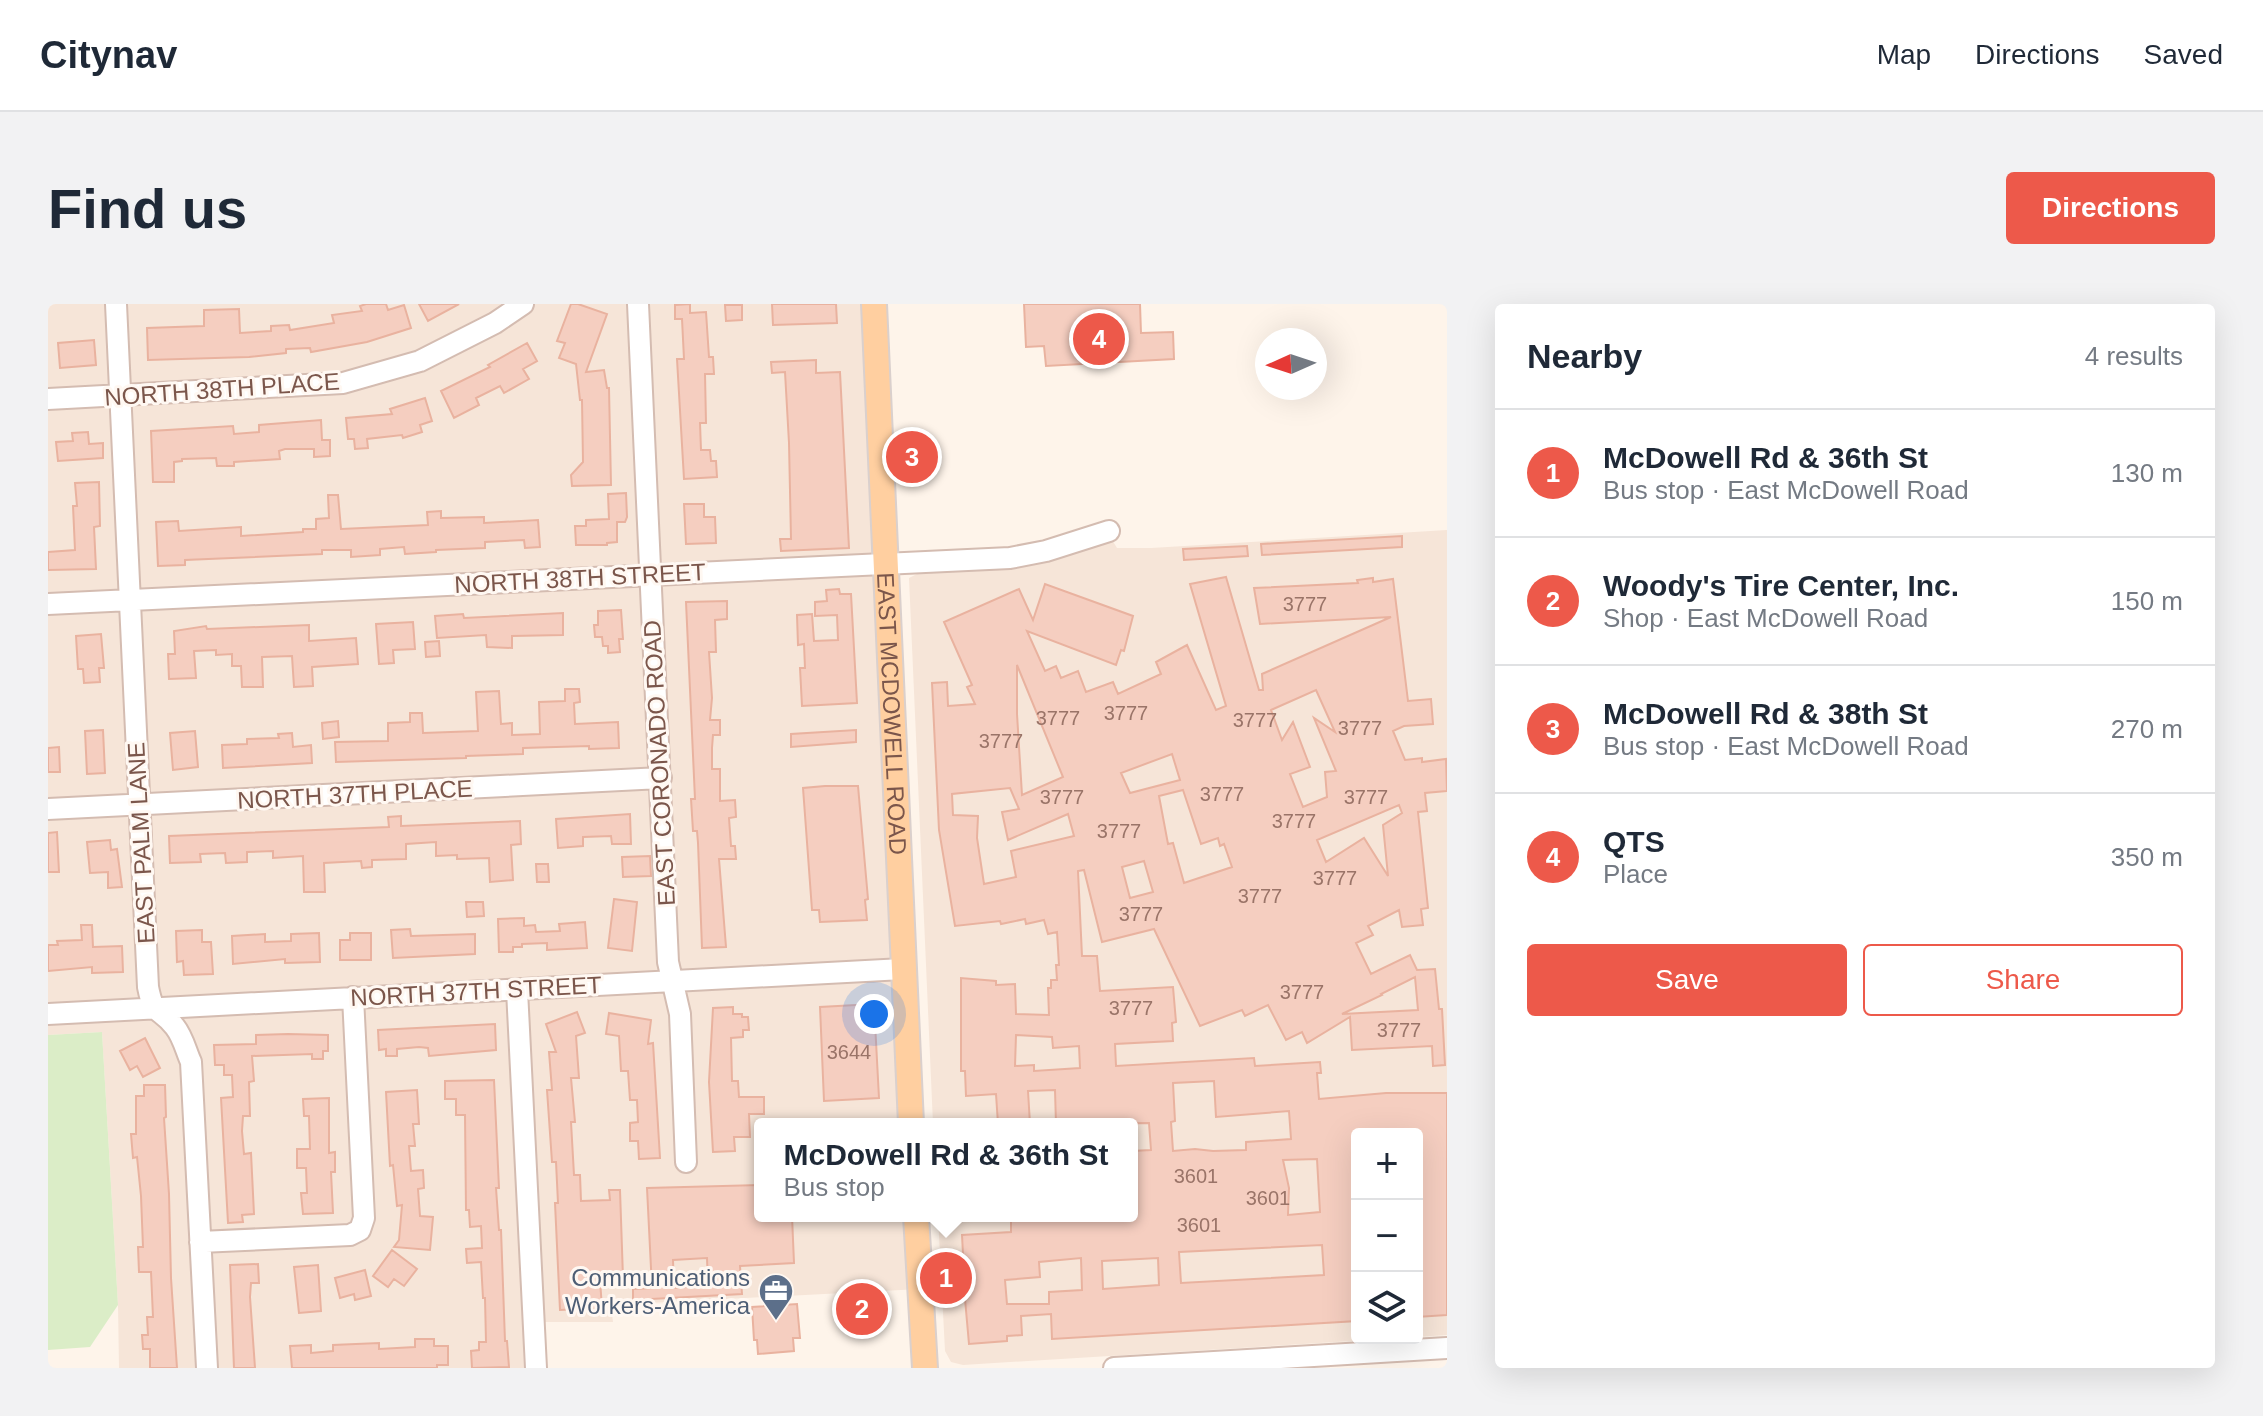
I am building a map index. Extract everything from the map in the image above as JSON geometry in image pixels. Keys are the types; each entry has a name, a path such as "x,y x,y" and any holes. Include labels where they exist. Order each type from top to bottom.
{"main road":[{"name":"EAST MCDOWELL ROAD","path":"874,304 911,1118"},
{"path":"916,1222 925,1368"}],"street":[{"name":"EAST PALM LANE","path":"116,304 148,987 152,1008"},
{"name":"NORTH 38TH PLACE","path":"48,399 353,381 432,355 495,323 523,304"},
{"name":"EAST CORONADO ROAD","path":"638,304 668,962 680,1014 686,1162"},
{"name":"NORTH 38TH STREET","path":"48,604 1010,558 1055,549 1109,531"},
{"name":"NORTH 37TH PLACE","path":"48,809 661,778"},
{"name":"NORTH 37TH STREET","path":"48,1014 903,969"},
{"path":"517,990 536,1368"},
{"path":"200,1242 350,1235 360,1230 364,1218 353,997"},
{"path":"152,1008 173,1024 191,1062 207,1368"},
{"path":"1114,1368 1447,1348"}],"shaded area":[{"path":"48,304 874,304 911,1118 754,1118 754,1222 916,1222 920,1289 611,1305 613,1322 523,1322 524,1368 119,1368 102,1032 48,1035"},
{"path":"1447,530 1447,1335 1423,1337 1423,1128 1351,1128 1351,1341 963,1365 951,1362 945,1351 938,1222 1138,1222 1138,1118 933,1118 909,578 917,574 1004,568 1111,538 1117,548"}],"green space":[{"path":"102,1032 118,1305 90,1347 48,1350 48,1035"}],"building":[{"path":"386,304 388,310 404,305 411,328 367,342 311,352 310,348 286,349 286,353 249,357 148,360 147,328 204,326 204,310 239,309 240,333 271,331 271,326 289,325 290,330 334,323 332,315 362,311 360,306"},
{"path":"419,304 459,304 428,321"},
{"path":"571,304 607,314 586,372 604,370 609,388 611,485 572,486 571,475 583,462 582,400 576,364 559,358 565,343 557,341"},
{"path":"690,304 690,313 706,312 709,357 713,357 714,374 705,374 706,423 700,423 701,450 710,450 711,461 716,461 717,477 684,479 677,359 684,359 682,319 675,319 675,305"},
{"path":"772,304 836,304 837,323 773,325"},
{"path":"1024,304 1140,304 1141,333 1173,332 1174,359 1046,366 1044,346 1026,347"},
{"path":"725,305 742,305 742,320 726,321"},
{"path":"94,340 96,365 60,368 58,343"},
{"path":"527,343 537,361 523,369 529,379 504,393 500,386 476,398 479,405 454,418 441,391 490,367 488,365"},
{"path":"816,360 816,373 840,372 849,548 781,551 780,539 791,539 789,443 785,372 772,373 771,362"},
{"path":"425,398 432,421 420,425 422,432 403,438 402,435 367,439 368,448 355,449 354,439 348,439 346,418 392,414 390,409"},
{"path":"321,420 322,440 330,440 330,456 314,457 314,449 285,449 279,451 280,459 234,462 234,466 217,466 216,458 182,459 174,462 174,482 153,482 151,431 233,426 234,434 259,432 259,425"},
{"path":"88,432 89,444 103,443 103,458 58,461 56,442 73,441 72,433"},
{"path":"99,482 100,526 94,527 96,569 48,570 48,552 75,550 75,483"},
{"path":"626,493 627,517 625,522 617,522 617,542 576,545 575,526 586,526 586,520 609,519 608,494"},
{"path":"328,495 338,495 341,529 428,525 427,512 441,511 441,518 484,517 484,523 538,520 540,547 525,548 524,540 485,542 485,548 405,554 404,547 380,549 380,555 351,557 351,550 322,550 322,554 185,560 185,565 158,566 156,522 178,521 179,531 241,527 241,536 303,532 303,529 316,529 316,519 329,518"},
{"path":"684,504 704,504 704,517 715,517 716,543 686,544"},
{"path":"1402,536 1402,547 1262,555 1261,544"},
{"path":"1247,546 1248,556 1184,560 1183,549"},
{"path":"1226,577 1259,690 1263,690 1262,674 1391,617 1260,624 1254,588 1393,579 1408,701 1431,699 1433,724 1404,726 1393,731 1405,760 1422,758 1422,762 1446,759 1447,791 1425,793 1427,811 1418,812 1428,908 1421,909 1423,925 1402,927 1399,910 1368,926 1373,935 1356,943 1371,974 1410,955 1417,970 1435,969 1439,1009 1442,1009 1445,1065 1433,1066 1432,1046 1352,1050 1350,1017 1307,1043 1302,1032 1286,1040 1268,1005 1245,1016 1242,1010 1200,1026 1154,929 1102,942 1084,870 1078,871 1082,956 1097,956 1100,991 1173,987 1176,1022 1172,1023 1173,1041 1115,1044 1116,1066 1254,1058 1255,1066 1320,1062 1321,1073 1317,1073 1319,1099 1386,1093 1447,1093 1447,1315 1423,1317 1423,1128 1351,1128 1351,1321 1052,1339 1051,1314 1021,1316 1022,1335 1007,1336 1007,1341 969,1344 962,1235 1011,1232 1011,1222 1138,1222 1138,1151 1151,1150 1149,1123 1138,1123 1138,1118 1056,1118 1055,1090 1028,1091 1030,1118 998,1118 996,1094 966,1096 965,1071 961,1071 961,978 996,981 996,985 1015,984 1016,1014 1049,1015 1048,988 1051,988 1051,980 1057,980 1056,965 1059,965 1057,932 1048,934 1044,920 1026,924 1025,919 1001,924 1000,921 955,926 939,830 932,683 947,682 948,706 975,704 967,687 972,685 944,622 1019,589 1033,620 1045,584 1133,616 1124,651 1121,650 1116,665 1027,631 1045,671 1056,666 1061,678 1078,671 1086,692 1113,682 1118,694 1161,674 1156,662 1187,645 1216,710 1226,706 1190,584","holes":["1017,665 1063,777 1022,795 1017,714","1316,690 1335,732 1314,718 1336,771 1325,772 1327,797 1303,807 1290,774 1310,767 1293,722 1282,740 1271,710","1172,754 1180,780 1130,793 1121,773","1010,788 1019,809 1002,812 1008,840 1068,814 1074,836 1011,851 1016,877 984,884 977,838 978,816 953,815 952,794","1183,790 1201,844 1218,838 1220,846 1224,844 1232,867 1184,883 1173,843 1168,844 1159,796","1399,805 1402,813 1383,825 1388,876 1364,838 1326,862 1317,840","1144,861 1153,892 1130,898 1122,867","1415,977 1418,1010 1342,1014","1016,1035 1052,1037 1053,1048 1079,1046 1080,1068 1034,1071 1034,1065 1015,1066","1214,1081 1216,1117 1289,1111 1291,1139 1246,1142 1246,1150 1173,1151 1173,1083","1317,1159 1320,1212 1288,1215 1289,1188 1283,1160","1322,1245 1324,1275 1181,1283 1179,1252","1081,1258 1082,1290 1049,1292 1049,1304 1007,1304 1005,1280 1040,1277 1039,1262","1158,1258 1159,1285 1103,1289 1102,1261"]},
{"path":"839,589 840,594 851,594 857,703 802,706 800,668 805,668 804,644 798,645 797,615 812,614 814,641 838,640 837,615 815,616 815,602 827,601 826,590"},
{"path":"727,601 727,619 715,620 716,652 709,652 710,720 720,720 720,735 713,735 712,769 720,769 720,801 735,800 736,817 729,818 731,846 735,846 736,859 719,859 726,947 702,948 698,843 697,831 693,831 691,799 695,799 686,602"},
{"path":"621,610 623,639 619,639 620,652 608,653 608,646 603,646 602,637 595,637 598,611"},
{"path":"563,613 563,635 512,636 512,648 487,647 486,635 437,638 435,616 463,614 464,618"},
{"path":"413,622 415,649 393,650 394,663 379,664 376,624"},
{"path":"309,625 309,641 356,638 358,664 312,667 313,686 294,687 292,656 262,657 263,687 242,687 241,666 232,666 232,654 216,655 216,650 194,651 196,678 169,679 168,654 175,654 174,631 206,626 207,629"},
{"path":"101,634 104,668 99,668 100,682 84,683 83,669 78,669 76,636"},
{"path":"439,641 440,656 426,657 425,642"},
{"path":"565,689 579,689 580,702 574,703 575,724 618,722 619,748 523,748 523,754 336,762 335,742 388,741 388,723 410,722 410,713 422,713 423,733 478,731 476,692 499,691 501,724 512,723 512,735 540,734 539,702 565,701"},
{"path":"338,721 339,737 323,739 322,723"},
{"path":"103,730 105,773 87,774 85,731"},
{"path":"856,730 856,742 791,747 791,734"},
{"path":"195,731 198,767 173,770 170,733"},
{"path":"292,733 293,747 311,745 312,763 223,768 222,745 247,744 247,739 279,738 278,734"},
{"path":"59,747 60,772 48,772 48,748"},
{"path":"858,786 868,899 865,900 867,920 820,922 819,910 812,910 803,788"},
{"path":"630,814 631,844 612,844 611,836 583,837 583,846 558,848 556,819"},
{"path":"401,816 401,826 520,821 521,844 511,845 513,880 490,882 489,858 436,856 436,842 406,844 406,859 372,860 372,867 362,868 361,861 324,863 325,892 304,892 303,856 273,858 273,851 247,852 247,862 226,863 225,853 200,854 201,862 170,863 169,836 389,827 388,817"},
{"path":"57,832 59,872 48,872 48,833"},
{"path":"110,840 111,850 117,849 122,887 108,888 108,872 90,873 87,842"},
{"path":"650,856 651,876 623,877 622,857"},
{"path":"536,864 548,864 549,882 537,882"},
{"path":"614,899 637,902 632,951 608,948"},
{"path":"466,902 483,902 484,916 467,917"},
{"path":"524,918 524,926 535,925 536,932 560,931 559,924 585,922 587,948 547,950 547,943 522,944 522,947 513,947 513,952 499,952 498,919"},
{"path":"81,925 92,925 93,947 122,946 123,972 92,973 92,967 48,971 48,945 58,945 57,941 82,940"},
{"path":"410,929 411,936 475,934 475,954 393,958 391,930"},
{"path":"202,930 202,942 211,942 213,974 184,975 183,961 177,962 176,931"},
{"path":"319,933 320,962 285,963 285,959 233,964 232,936 265,934 265,942 291,941 291,934"},
{"path":"350,933 371,933 371,960 340,960 340,940 350,940"},
{"path":"874,1004 879,1098 824,1101 820,1007"},
{"path":"733,1007 733,1014 748,1017 749,1030 743,1030 743,1037 731,1038 732,1081 738,1081 739,1097 764,1097 764,1114 749,1114 750,1137 734,1137 735,1151 713,1152 709,1082 713,1008"},
{"path":"577,1012 585,1033 576,1036 579,1078 571,1078 575,1122 571,1122 574,1175 580,1175 581,1201 610,1200 609,1190 620,1190 623,1278 600,1280 602,1308 560,1310 556,1162 552,1162 547,1090 552,1090 549,1052 556,1052 546,1024"},
{"path":"609,1013 651,1020 648,1044 653,1043 660,1158 639,1159 638,1141 630,1141 630,1123 638,1122 637,1100 630,1100 628,1071 621,1071 619,1036 606,1034"},
{"path":"495,1024 496,1050 429,1056 428,1048 419,1047 397,1049 397,1056 386,1056 386,1049 379,1050 378,1030"},
{"path":"256,1035 328,1035 328,1051 323,1051 323,1059 312,1059 312,1054 252,1056 254,1081 249,1082 250,1116 243,1116 242,1131 244,1154 251,1153 254,1214 242,1215 243,1222 228,1223 221,1098 233,1097 232,1075 224,1075 224,1065 215,1065 214,1045 256,1044"},
{"path":"145,1038 160,1068 143,1077 137,1066 130,1070 120,1051"},
{"path":"494,1080 499,1188 496,1188 509,1367 472,1368 471,1351 479,1350 479,1342 486,1342 485,1298 481,1262 467,1263 466,1249 482,1248 481,1226 470,1227 469,1210 466,1210 465,1115 456,1115 456,1099 445,1099 445,1081"},
{"path":"144,1085 165,1085 177,1368 150,1368 150,1349 143,1349 142,1335 148,1335 147,1317 153,1317 151,1272 139,1272 138,1247 143,1247 141,1196 131,1134 136,1134 136,1096 144,1096"},
{"path":"417,1090 419,1124 413,1124 415,1146 409,1146 411,1171 423,1170 424,1188 418,1189 420,1216 433,1217 430,1250 394,1247 399,1240 402,1205 397,1206 393,1165 390,1166 386,1092"},
{"path":"329,1098 329,1153 335,1152 335,1172 331,1172 333,1213 303,1214 301,1193 307,1193 306,1168 297,1168 297,1149 310,1149 309,1116 304,1116 303,1099"},
{"path":"754,1185 754,1222 792,1222 794,1263 740,1266 742,1294 633,1300 633,1289 652,1288 647,1188","holes":["707,1258 708,1285 674,1288 673,1260"]},
{"path":"392,1250 417,1269 404,1286 394,1279 388,1287 373,1276"},
{"path":"258,1264 259,1283 251,1283 250,1297 255,1368 234,1368 230,1265"},
{"path":"318,1265 321,1311 299,1313 294,1267"},
{"path":"365,1270 371,1296 355,1300 354,1294 340,1298 335,1278"},
{"path":"877,1293 878,1331 853,1332 853,1325 846,1325 846,1294"},
{"name":"Communications Workers-America","path":"797,1304 800,1338 793,1338 794,1351 758,1354 752,1307"},
{"path":"415,1339 434,1339 434,1346 448,1346 448,1365 437,1365 437,1368 292,1368 290,1346 311,1345 311,1353 333,1351 333,1345 379,1343 379,1349 415,1347"}],"place":[{"name":"QTS","path":"1099,339"},
{"name":"McDowell Rd & 38th St","path":"912,457"},
{"name":"McDowell Rd & 36th St","path":"946,1278"},
{"name":"Woody's Tire Center, Inc.","path":"862,1309"},
{"name":"Communications Workers-America","path":"776,1322"}]}
